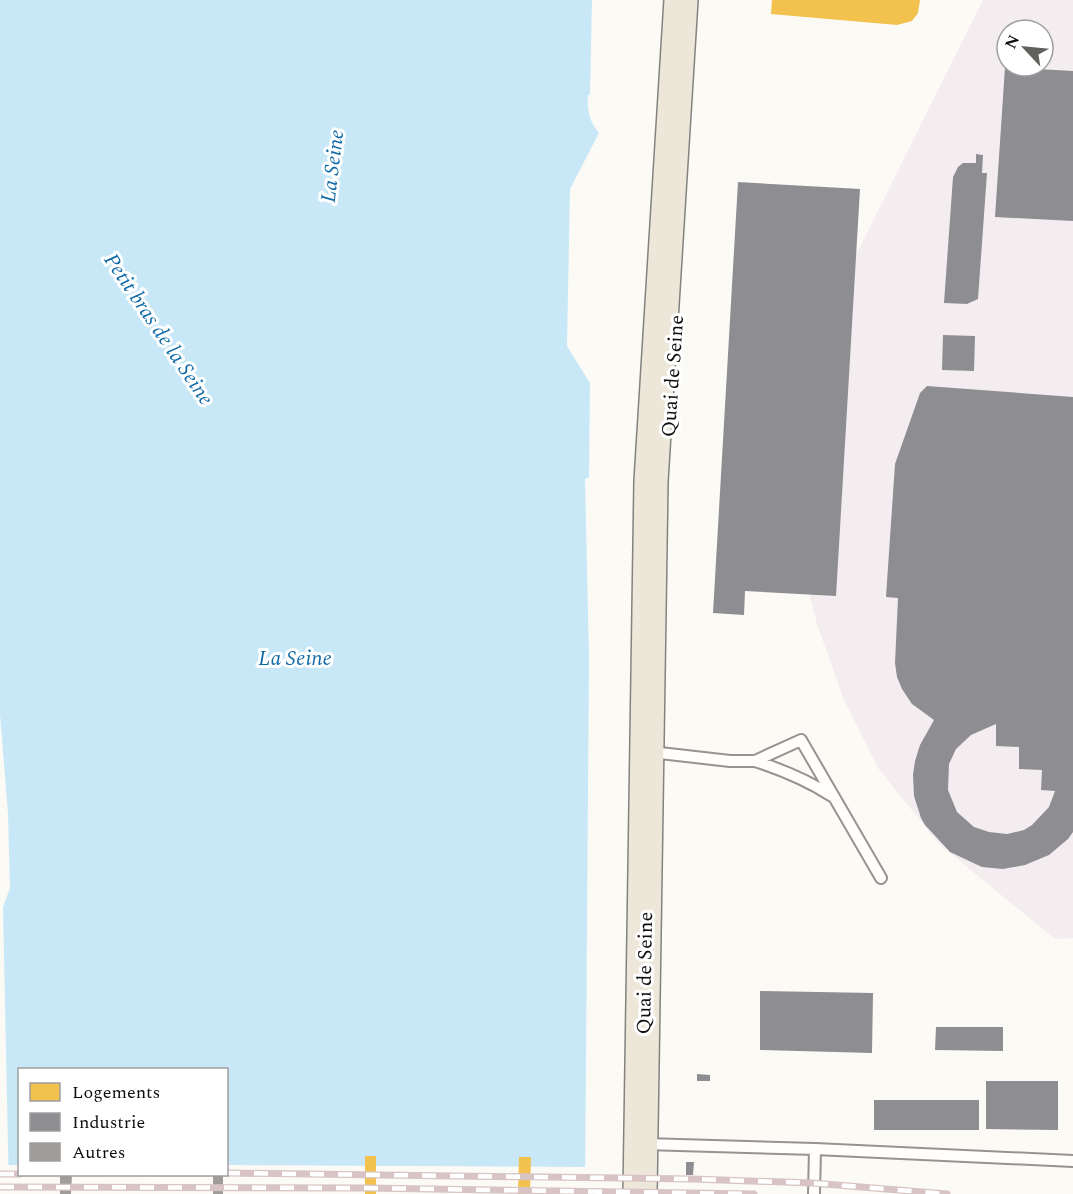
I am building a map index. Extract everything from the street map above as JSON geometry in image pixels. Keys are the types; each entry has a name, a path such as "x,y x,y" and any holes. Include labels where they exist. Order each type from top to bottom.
{"main road":[{"name":"Quai de Seine","path":"640,1194 651,481 681,0"},
{"name":"Quai de Seine","path":"647,752 697,0"}],"lane":[{"path":"755,761 801,740 880,878"},
{"path":"647,752 730,761 755,761 784,770 834,798"},
{"path":"641,1144 815,1149 1073,1161"},
{"path":"814,1194 815,1149"}],"shaded area":[{"path":"983,0 1073,0 1073,938 1055,939 939,844 878,768 844,700 817,624 800,557 829,319 857,253"}],"water":[{"name":"La Seine","path":"0,0 592,0 588,106 591,120 599,133 570,189 567,346 590,383 589,478 585,479 589,657 585,1194 9,1194 3,907 10,888 8,814 0,714"}],"pier":[{"path":"5,1165 18,1165 18,1176 228,1176 228,1165 588,1167 588,1194 6,1194"}],"building: Logements":[{"path":"772,0 920,0 918,13 912,21 897,25 771,14"},
{"path":"365,1156 376,1156 376,1194 365,1194"},
{"path":"519,1157 531,1157 530,1194 518,1194"}],"building: Industrie":[{"path":"1055,70 1073,71 1073,221 995,217 1004,78 1055,78"},
{"path":"976,154 983,155 982,173 987,173 978,299 967,304 944,303 953,177 963,163 976,163"},
{"path":"738,182 860,189 836,596 745,591 744,615 713,613"},
{"path":"943,335 975,336 974,371 942,370"},
{"path":"927,386 1073,397 1073,832 1049,855 1025,865 1003,869 982,867 950,852 925,825 914,796 915,761 920,745 934,720 912,704 897,677 895,663 898,598 886,597 895,464 920,393","holes":["996,724 996,746 1019,747 1019,769 1042,770 1041,790 1055,791 1049,807 1032,825 1024,830 1007,834 974,827 957,812 948,790 949,764 956,749 971,735"]},
{"path":"760,991 873,993 872,1053 760,1050"},
{"path":"936,1027 1003,1027 1003,1051 935,1050"},
{"path":"697,1074 710,1075 710,1081 697,1081"},
{"path":"986,1081 1058,1081 1058,1130 986,1129"},
{"path":"874,1100 979,1100 979,1130 874,1130"},
{"path":"686,1162 694,1162 693,1175 686,1175"}],"building: Autres":[{"path":"60,1176 72,1176 71,1194 60,1194"},
{"path":"213,1176 223,1176 223,1194 213,1194"}],"railway":[{"path":"228,1173 693,1179 812,1183 947,1194"},
{"path":"0,1174 18,1174"},
{"path":"0,1187 366,1188 754,1194"}],"water label":[{"name":"Petit bras de la Seine","path":"159,329"}]}
